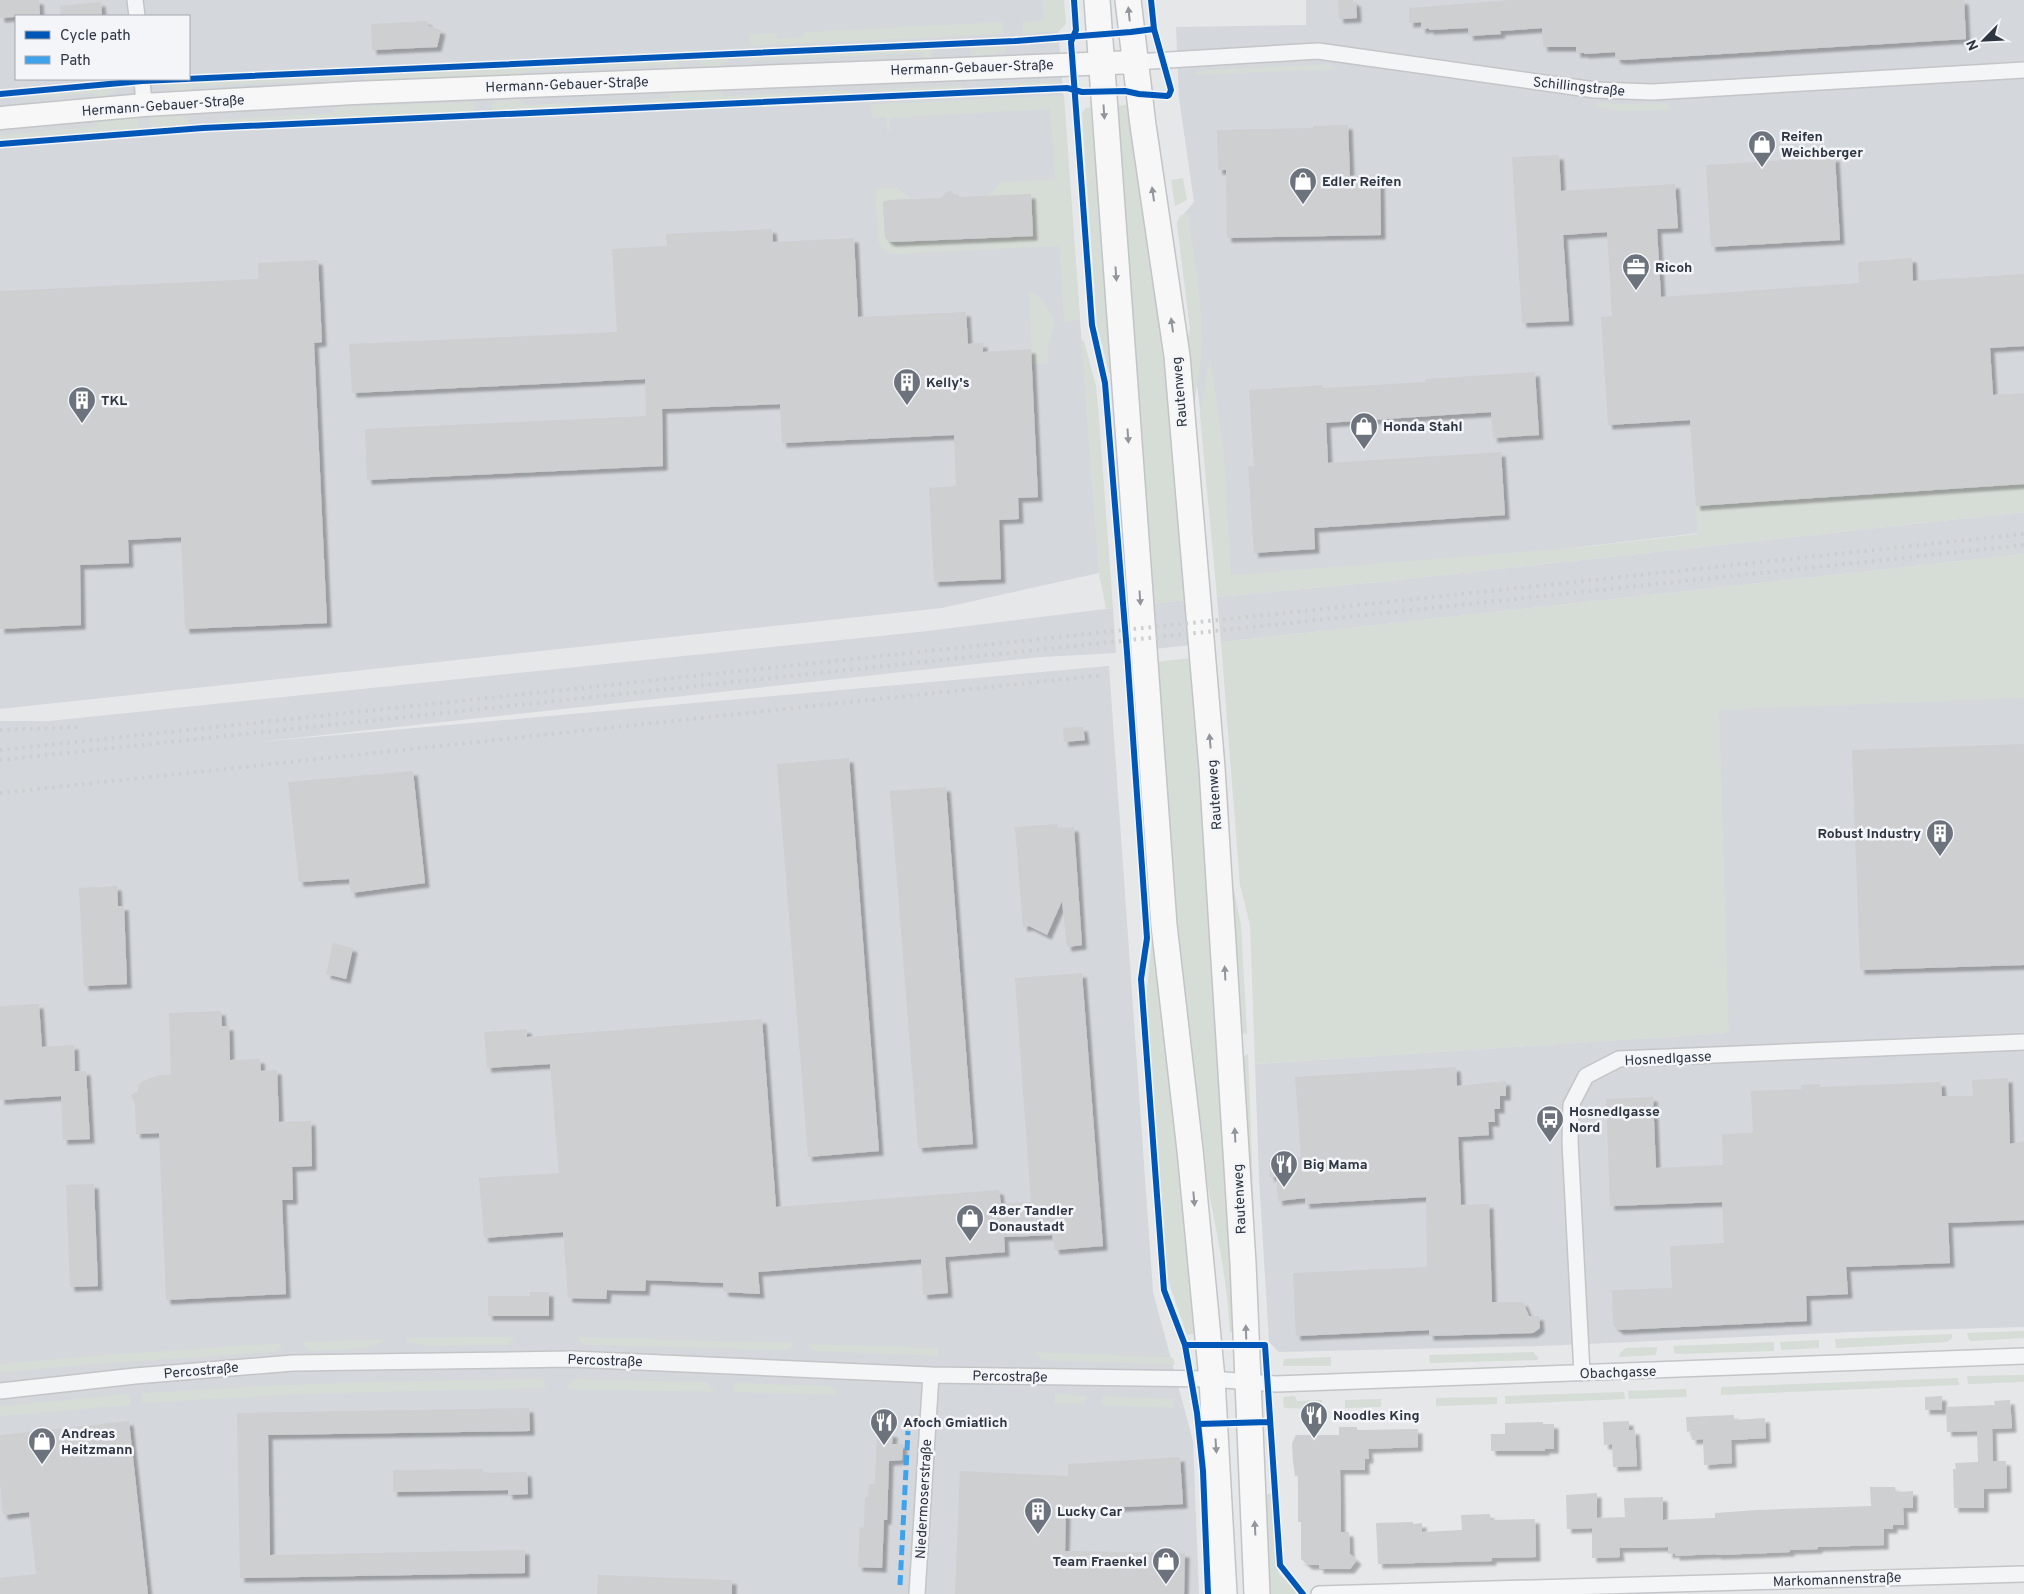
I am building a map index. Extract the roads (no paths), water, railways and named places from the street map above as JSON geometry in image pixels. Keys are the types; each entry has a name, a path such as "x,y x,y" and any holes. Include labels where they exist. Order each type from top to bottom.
{"main road":[{"path":"1097,0 1164,925 1190,1150 1212,1380 1224,1594"},
{"name":"Rautenweg","path":"1128,0 1135,62 1177,356 1212,768 1243,1263 1257,1594"}],"street":[{"path":"135,0 137,15"},
{"name":"Schillingstraße","path":"1135,62 1318,51 1595,90 1653,92 2024,70"},
{"name":"Hermann-Gebauer-Straße","path":"0,118 144,105 389,91 1135,62"},
{"path":"142,80 144,105"},
{"name":"Hosnedlgasse","path":"1582,1373 1570,1142 1571,1105 1586,1076 1619,1059 2024,1042"},
{"name":"Obachgasse","path":"1212,1380 1288,1384 2024,1356"},
{"name":"Percostraße","path":"0,1391 135,1376 293,1363 512,1358 931,1375 1212,1380"},
{"name":"Niedermoserstraße","path":"917,1594 931,1375"},
{"name":"Markomannenstraße","path":"1319,1594 2024,1574"}],"railway":[{"path":"0,750 2024,534"},
{"path":"0,760 2024,545"},
{"path":"0,793 1103,675"},
{"path":"0,730 80,727"}],"place":[{"name":"Reifen Weichberger","path":"1762,168"},
{"name":"Edler Reifen","path":"1303,205"},
{"name":"Ricoh","path":"1636,291"},
{"name":"Kelly's","path":"907,406"},
{"name":"TKL","path":"82,424"},
{"name":"Honda Stahl","path":"1364,450"},
{"name":"Robust Industry","path":"1940,857"},
{"name":"Hosnedlgasse Nord","path":"1550,1143"},
{"name":"Big Mama","path":"1284,1188"},
{"name":"48er Tandler Donaustadt","path":"970,1242"},
{"name":"Noodles King","path":"1314,1439"},
{"name":"Afoch Gmiatlich","path":"884,1446"},
{"name":"Andreas Heitzmann","path":"42,1465"},
{"name":"Lucky Car","path":"1038,1535"},
{"name":"Team Fraenkel","path":"1166,1585"}]}
